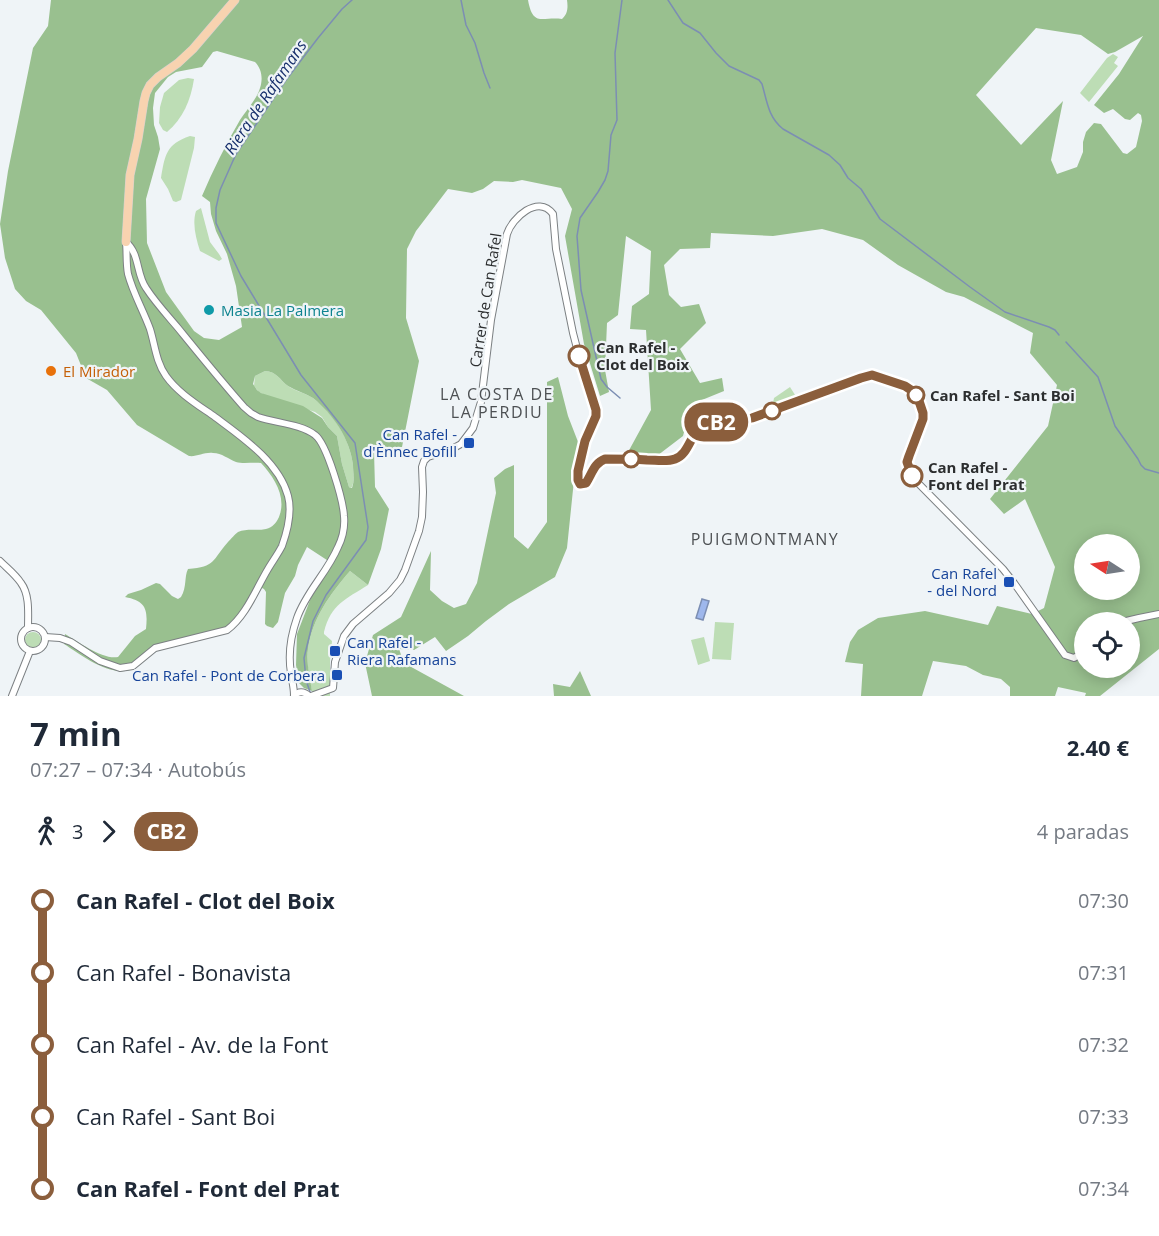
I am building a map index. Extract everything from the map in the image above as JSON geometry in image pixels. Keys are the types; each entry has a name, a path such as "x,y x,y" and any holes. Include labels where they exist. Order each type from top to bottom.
{"main road":[{"path":"126,242 130,175 146,93 158,77 193,49 235,0"}],"street":[{"name":"Carrer de Can Rafel","path":"307,694 328,691 334,685 338,652 344,636 353,624 389,593 400,580 422,517 424,461 428,457 461,444 473,428 481,402 491,320 509,227 530,208 538,207 544,207 552,214 556,249 573,333 596,410 578,471 580,484 586,483 598,462 605,459 675,459 682,454 698,430 709,424 752,418 868,375 894,382 914,392 923,413 923,419 907,462 913,478 1003,569 1061,652 1074,658"},
{"path":"45,637 60,638 71,642 100,661 120,668 133,666 155,648 227,630 237,622 280,549 285,535 288,497 270,465 240,436 172,384 161,367 144,312 127,271 126,242"},
{"path":"126,242 133,249 146,288 244,407 258,417 311,433 321,442 327,455 343,509 344,530 330,564 302,605 291,640 290,672 294,685 294,696 307,694"},
{"path":"0,561 24,587 28,628"},
{"path":"1140,618 1159,614"},
{"path":"35,627 42,630 45,637 43,647 37,651 30,651 22,646 20,640 22,632 35,627"},
{"path":"12,696 30,651"},
{"path":"294,685 307,694"}],"green space":[{"path":"51,0 528,0 530,9 536,18 562,19 567,10 567,0 1159,0 1159,649 1140,664 1140,612 1074,612 1074,678 1123,678 1100,696 1085,696 1086,693 1058,687 1055,696 1010,696 1010,687 1001,679 983,675 966,666 933,661 922,696 861,696 863,664 845,662 850,642 858,630 878,618 925,611 988,625 997,606 1032,614 1044,608 1055,567 1025,499 1004,514 990,499 1048,426 1057,385 1030,353 1033,333 964,297 946,292 898,265 863,240 822,229 773,236 711,233 710,248 680,249 664,265 669,295 681,307 699,304 706,323 680,349 700,383 722,378 724,391 697,402 688,417 683,436 645,465 621,465 651,410 646,330 630,329 632,306 649,294 651,251 626,236 618,315 607,323 605,370 609,392 600,396 584,344 565,236 572,209 561,188 522,180 494,181 472,193 448,189 416,231 407,249 406,318 419,361 402,447 374,451 375,487 389,509 381,549 368,585 350,571 329,598 313,627 308,654 312,691 299,683 296,665 297,634 312,595 333,564 307,547 285,593 278,622 273,628 265,624 266,592 260,587 227,632 159,650 128,671 109,669 89,660 64,644 65,634 98,653 118,657 135,636 146,629 147,616 144,607 137,601 125,597 128,594 156,583 178,599 183,593 188,569 213,562 238,532 266,529 272,526 279,517 281,502 275,481 261,463 236,462 216,453 189,456 137,425 107,390 86,378 76,353 41,310 26,301 15,289 5,258 0,224 8,171 33,48 48,26","holes":["1036,28 1081,35 1108,54 1143,36 1119,74 1094,105 1104,113 1113,109 1125,119 1130,120 1138,113 1141,115 1142,121 1136,147 1127,154 1123,153 1101,124 1094,123 1086,132 1083,152 1077,167 1057,174 1051,160 1063,101 1021,145 976,95","217,51 255,62 262,78 257,96 230,138 202,196 210,202 216,231 227,254 236,286 242,327 219,340 204,338 194,331 166,292 147,243 146,199 160,149 154,125 155,93 168,77 176,72 202,67 213,52","265,371 272,372 288,386 313,398 339,428 351,455 354,479 352,488 349,487 342,464 337,436 322,418 303,406 257,390 253,384 255,376"]},
{"path":"1113,54 1118,57 1114,63 1118,66 1089,102 1080,93 1107,58"},
{"path":"194,79 191,94 182,115 167,132 159,123 164,93 179,80"},
{"path":"190,136 195,137 194,148 181,200 176,202 173,201 161,178 164,163 171,147"},
{"path":"201,208 210,242 222,259 219,261 200,251 194,221 196,211"},
{"path":"265,371 272,372 291,388 313,398 334,419 351,455 354,479 350,489 342,464 337,436 315,412 259,392 254,386 255,376"},
{"path":"558,377 568,416 580,447 567,548 555,577 509,604 446,651 435,637 414,650 399,649 404,663 464,696 372,696 365,663 373,635 401,617 431,551 430,590 454,608 466,604 477,583 496,493 494,478 514,465 514,537 528,549 547,522 547,382"},
{"path":"790,387 797,398 774,405 774,398"},
{"path":"350,571 368,585 340,603 327,623 324,634 332,641 330,696 313,696 308,649 313,627 323,607"},
{"path":"715,622 734,623 731,660 712,659"},
{"path":"33,632 41,640 33,648 25,640"},
{"path":"704,637 710,661 698,665 691,640"},
{"path":"580,671 591,696 554,696 553,684 570,687"}],"water":[{"path":"702,599 709,601 703,620 696,618"}],"waterway":[{"name":"Riera de Rafamans","path":"310,692 306,680 304,658 313,621 326,595 366,540 368,527 355,443 301,375 241,276 216,223 216,208 220,190 236,154 286,80 318,38 352,0"},
{"path":"461,0 466,25 475,43 490,88"},
{"path":"620,398 601,379 581,290 577,236 580,218 598,192 608,171 611,135 617,120 615,53 622,0"},
{"path":"668,0 683,23 700,33 729,66 759,80 771,114 778,124 829,155 840,165 848,178 861,189 880,219 1005,312 1049,327 1059,335"},
{"path":"1066,342 1098,377 1115,426 1141,465 1145,469 1159,473"}],"bus line":[{"name":"CB2","path":"579,356 596,410 578,471 580,484 584,485 588,481 601,460 675,459 682,454 695,434 705,425 752,418 868,375 910,388 918,398 923,419 907,462 912,476"}],"place":[{"name":"Masia La Palmera","path":"209,310"},
{"name":"Can Rafel - Clot del Boix","path":"579,356"},
{"name":"El Mirador","path":"51,371"},
{"name":"Can Rafel - Sant Boi","path":"916,395"},
{"name":"Can Rafel - d'Ènnec Bofill","path":"469,443"},
{"name":"Can Rafel - Font del Prat","path":"912,476"},
{"name":"Can Rafel - del Nord","path":"1009,582"},
{"name":"Can Rafel - Riera Rafamans","path":"335,651"},
{"name":"Can Rafel - Pont de Corbera","path":"337,675"}],"district":[{"name":"LA COSTA DE LA PERDIU","path":"497,403"},
{"name":"PUIGMONTMANY","path":"765,539"}]}
